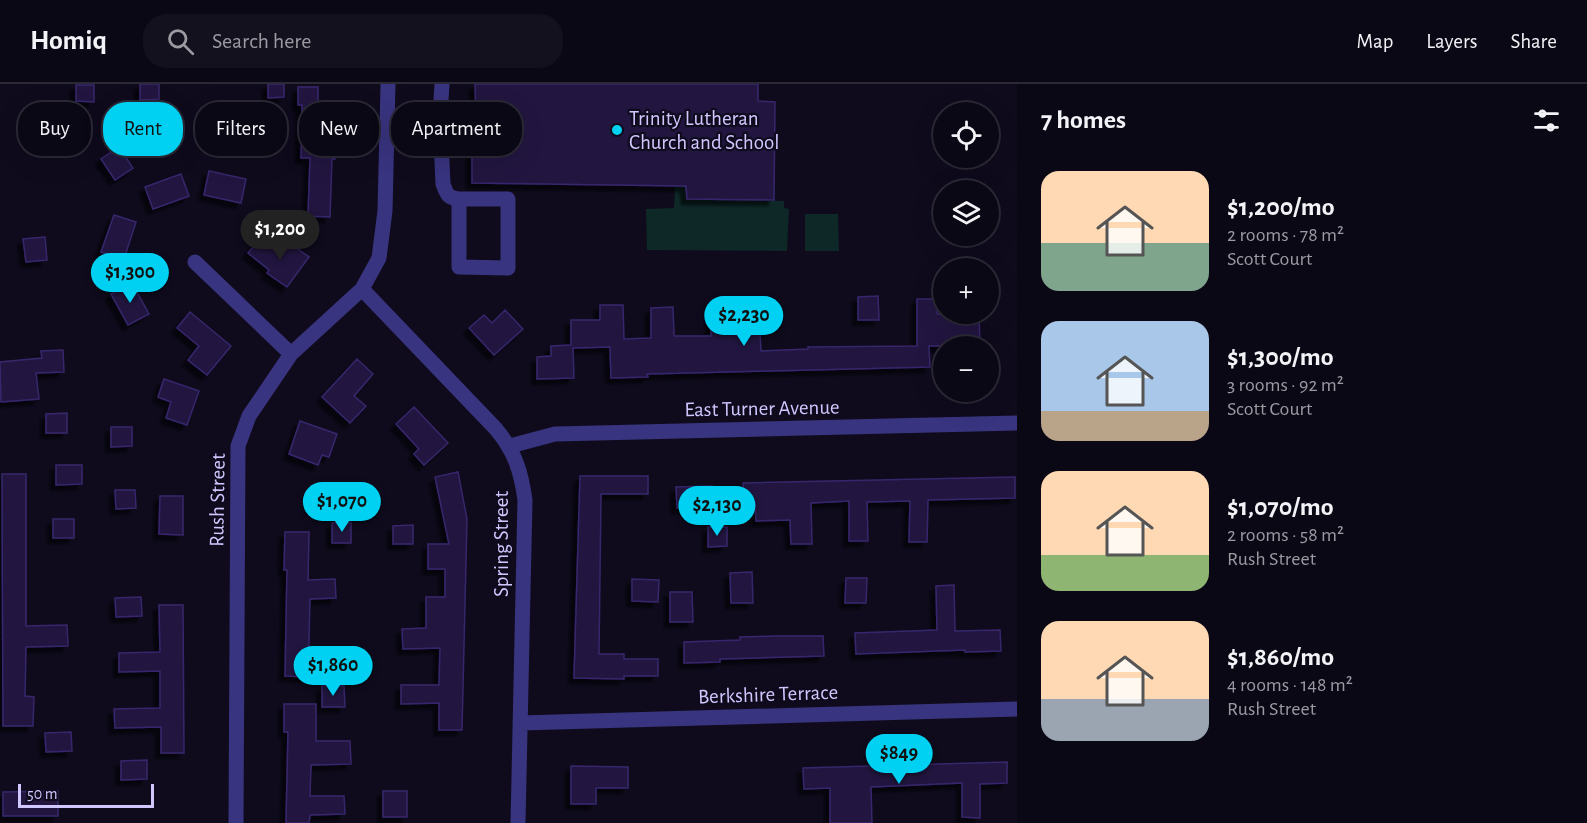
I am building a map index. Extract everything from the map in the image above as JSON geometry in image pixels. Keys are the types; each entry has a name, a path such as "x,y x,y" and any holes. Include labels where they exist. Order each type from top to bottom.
{"street":[{"name":"Rush Street","path":"236,823 238,446 249,416 291,354 362,289 379,258 384,233 388,84"},
{"path":"441,102 442,84"},
{"path":"442,156 443,184 446,194 451,198 508,199 508,268 459,267 459,199"},
{"path":"195,262 291,354"},
{"name":"Spring Street","path":"362,289 469,399 510,446 522,476 525,500 518,823"},
{"name":"East Turner Avenue","path":"510,446 555,434 1017,423"},
{"name":"Berkshire Terrace","path":"520,723 1017,709"}],"green space":[{"path":"675,186 686,186 687,199 784,201 784,208 789,209 787,251 647,250 646,209 674,208"},
{"path":"805,214 838,214 839,251 805,251"}],"building":[{"path":"140,84 159,84 159,99 140,100"},
{"path":"268,84 284,84 284,97 268,98"},
{"name":"Trinity Lutheran Church and School","path":"475,84 758,84 758,101 775,102 774,200 687,199 686,186 472,183 472,156 522,156 522,102 476,102"},
{"path":"76,85 94,85 94,102 76,101"},
{"path":"298,87 318,87 318,102 299,102 298,105"},
{"path":"106,156 125,156 133,168 115,180 101,159"},
{"path":"301,156 335,156 335,159 332,159 330,217 308,216 310,158 301,158"},
{"path":"209,171 246,179 241,203 204,195"},
{"path":"181,174 189,196 153,209 145,187"},
{"path":"114,215 136,222 124,259 101,252"},
{"path":"45,237 47,260 26,262 23,239"},
{"path":"261,238 280,255 289,243 309,257 287,287 267,273 269,270 248,253"},
{"path":"132,283 149,314 128,325 111,294"},
{"path":"878,296 879,320 858,320 858,297"},
{"path":"917,299 933,299 933,324 979,324 980,336 933,336 933,346 929,346 930,367 647,374 648,377 611,378 610,347 573,348 574,378 537,379 537,357 551,356 551,346 571,345 571,320 600,320 600,305 623,305 624,339 651,338 651,308 673,307 674,336 711,336 711,308 731,308 732,334 760,334 761,351 808,349 808,347 917,346"},
{"path":"505,310 523,329 494,355 469,328 484,315 492,323"},
{"path":"190,312 231,346 207,375 188,360 199,346 177,328"},
{"path":"63,350 64,372 36,373 39,399 1,402 0,362 42,358 41,351"},
{"path":"357,359 373,374 354,396 366,406 350,423 322,397"},
{"path":"164,379 199,391 187,425 166,418 171,402 158,397"},
{"path":"414,407 448,443 424,465 414,454 419,449 396,424"},
{"path":"67,413 67,433 46,433 46,414"},
{"path":"300,421 337,434 329,457 322,455 318,465 289,454"},
{"path":"111,427 132,427 132,446 111,447"},
{"path":"56,465 82,465 82,484 56,485"},
{"path":"458,472 467,519 462,730 439,730 439,703 401,704 401,685 439,685 440,648 403,649 402,629 426,628 426,597 445,597 445,569 428,569 428,544 449,544 435,477"},
{"path":"2,474 26,474 26,626 67,625 68,646 26,647 25,696 34,697 33,726 3,726"},
{"path":"580,476 648,476 648,494 601,494 599,654 624,654 624,659 658,659 658,676 624,676 624,679 574,678"},
{"path":"1015,477 1015,498 928,500 927,542 909,542 910,501 867,502 868,541 849,541 849,501 811,503 812,544 791,544 790,520 756,521 755,503 744,504 743,483"},
{"path":"712,486 713,506 677,508 676,487"},
{"path":"115,490 135,490 136,508 116,509"},
{"path":"160,496 183,496 183,535 159,534"},
{"path":"53,519 74,519 74,538 53,538"},
{"path":"332,523 351,523 351,543 332,543"},
{"path":"413,525 413,544 393,544 393,526"},
{"path":"708,527 727,527 727,546 708,547"},
{"path":"285,532 309,532 308,580 335,579 336,598 310,599 308,677 285,676 287,570 284,570"},
{"path":"752,572 753,603 731,603 730,573"},
{"path":"846,578 867,578 866,603 845,603"},
{"path":"632,579 659,580 658,602 632,601"},
{"path":"954,585 955,631 1000,630 1001,651 856,654 855,633 937,630 936,586"},
{"path":"670,592 692,592 693,622 670,622"},
{"path":"141,597 142,616 116,617 115,598"},
{"path":"159,605 183,605 184,753 161,753 161,727 115,728 114,709 160,708 160,671 119,672 119,653 160,652"},
{"path":"776,636 823,636 824,656 720,659 720,662 684,663 684,642"},
{"path":"322,686 344,686 345,707 322,707"},
{"path":"284,704 316,704 316,741 350,741 351,764 311,765 310,796 344,796 345,814 310,815 309,823 286,823 288,732 284,732"},
{"path":"71,732 72,751 46,752 45,733"},
{"path":"147,760 147,779 121,780 121,761"},
{"path":"1007,762 1007,783 980,784 980,818 962,817 962,783 871,787 872,823 830,823 830,788 804,789 803,768"},
{"path":"571,766 628,767 628,788 596,788 596,804 571,804"},
{"path":"58,791 58,816 3,816 3,792"},
{"path":"383,791 407,791 407,817 383,817"}],"place":[{"name":"Trinity Lutheran Church and School","path":"617,130"}]}
